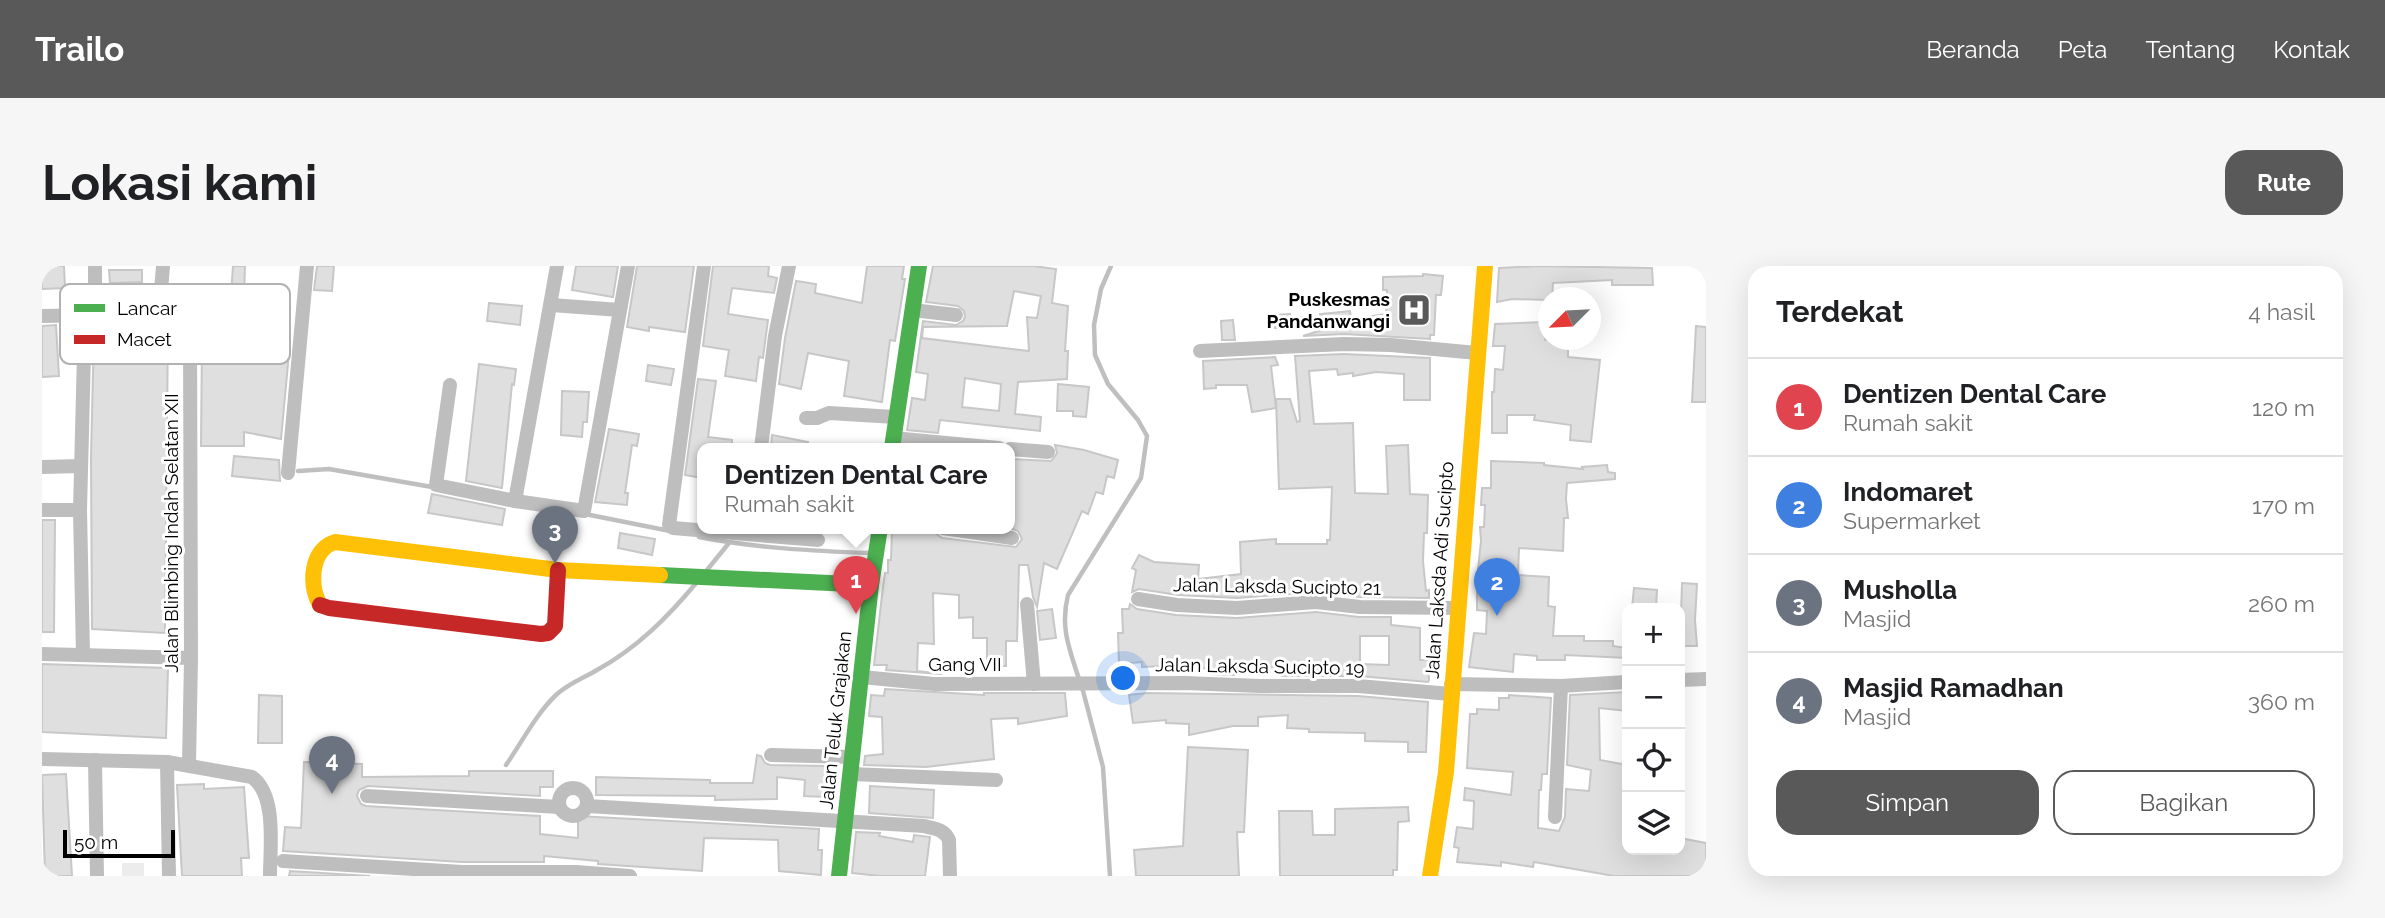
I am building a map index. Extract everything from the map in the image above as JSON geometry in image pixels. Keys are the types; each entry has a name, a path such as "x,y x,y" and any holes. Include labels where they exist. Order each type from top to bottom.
{"street":[{"path":"93,284 95,266"},
{"path":"163,266 164,284"},
{"path":"288,473 307,266"},
{"path":"515,501 557,266"},
{"path":"450,386 436,485 581,512 586,509 628,266"},
{"path":"697,529 673,528 669,525 704,266"},
{"path":"762,443 775,336 789,266"},
{"path":"892,443 919,266"},
{"name":"Jalan Laksda Adi Sucipto","path":"1430,876 1446,772 1485,266"},
{"path":"551,305 620,310"},
{"path":"912,310 956,315"},
{"path":"42,316 60,316"},
{"path":"1200,351 1367,345 1477,353"},
{"path":"83,655 80,466 87,364"},
{"name":"Jalan Blimbing Indah Selatan XII","path":"189,764 190,364"},
{"path":"806,418 817,418 829,413 895,417"},
{"path":"1015,449 1048,452"},
{"path":"42,467 80,466"},
{"path":"42,510 80,510"},
{"path":"773,534 818,540"},
{"name":"Jalan Teluk Grajakan","path":"839,876 879,534"},
{"path":"984,534 1012,538"},
{"path":"558,570 555,626 548,633 541,634 329,608 320,605 314,594 318,555 329,542 558,570 871,585"},
{"name":"Jalan Laksda Sucipto 21","path":"1138,599 1177,606 1237,608 1316,603 1360,607 1457,608"},
{"path":"1027,604 1034,684"},
{"path":"42,654 191,658"},
{"name":"Gang VII","path":"862,677 934,684 1068,685"},
{"path":"1685,680 1706,679"},
{"name":"Jalan Laksda Sucipto 19","path":"1068,685 1102,683 1451,689 1622,682"},
{"path":"1555,817 1561,686"},
{"path":"771,755 996,780"},
{"path":"42,759 189,764 246,775 257,780 269,802 270,876"},
{"path":"95,760 97,876"},
{"path":"167,762 169,876"},
{"path":"367,796 559,807 566,815 576,816 587,806 586,794 576,787 570,787 560,795 559,807"},
{"path":"587,806 925,826 942,831 949,840 950,876"},
{"path":"282,861 316,869 630,876"}],"shaded area":[{"path":"122,863 144,863 144,876 122,876"}],"building":[{"path":"42,266 64,266 65,284 60,284 60,288 42,289"},
{"path":"233,266 245,266 244,284 232,284"},
{"path":"317,266 334,266 332,291 314,290"},
{"path":"576,266 618,266 613,297 572,290"},
{"path":"637,266 694,266 685,332 627,327"},
{"path":"713,266 769,266 768,276 777,278 774,293 732,288 728,314 768,320 763,358 759,357 756,381 725,376 729,350 703,346"},
{"path":"867,266 904,266 902,279 905,279 895,341 890,340 882,402 844,396 849,361 808,353 801,389 779,384 796,281 816,284 815,293 862,303"},
{"path":"933,266 1033,266 1056,269 1052,303 1068,306 1065,351 1068,351 1067,379 1018,382 1015,414 1041,417 1040,431 940,420 938,433 907,430 912,398 925,400 928,374 916,372 923,321 956,325 965,317 964,311 958,306 926,302","holes":["1014,291 1041,296 1037,318 1027,317 1029,351 922,338 923,327 1007,326","965,378 1001,384 999,411 962,407"]},
{"path":"1499,268 1652,268 1653,285 1612,285 1612,280 1553,283 1553,287 1538,287 1538,300 1512,299 1497,302"},
{"path":"109,270 142,270 142,282 110,283"},
{"path":"1423,274 1443,276 1441,295 1436,295 1434,335 1430,335 1430,339 1344,334 1303,336 1331,327 1293,328 1293,318 1350,311 1351,319 1386,314 1387,290 1383,290 1383,277"},
{"path":"489,303 522,306 520,325 487,321"},
{"path":"1290,314 1290,328 1275,328 1275,315"},
{"path":"1233,320 1235,340 1222,340 1221,321"},
{"path":"1538,322 1538,350 1568,350 1568,357 1600,360 1591,442 1570,440 1571,425 1534,420 1535,415 1507,415 1507,433 1492,433 1495,369 1503,370 1505,346 1493,346 1495,324"},
{"path":"56,325 59,376 42,377 42,326"},
{"path":"1696,326 1706,327 1706,402 1692,402"},
{"path":"1344,354 1430,358 1430,400 1404,400 1404,374 1376,372 1353,376 1353,373 1338,375 1337,369 1309,371 1314,424 1353,423 1355,493 1388,494 1386,446 1408,445 1410,494 1428,495 1423,561 1429,598 1361,597 1316,592 1237,598 1178,595 1139,589 1132,592 1136,570 1132,568 1139,555 1154,562 1199,565 1198,579 1241,574 1240,542 1276,539 1276,544 1327,544 1327,540 1330,540 1332,487 1279,489 1276,399 1290,399 1297,422 1300,421 1295,356"},
{"path":"1275,357 1278,365 1271,366 1276,408 1252,412 1247,385 1216,385 1216,388 1204,389 1203,361"},
{"path":"93,364 168,364 165,633 92,629"},
{"path":"202,364 288,364 281,439 244,432 244,446 201,446"},
{"path":"479,364 516,369 514,385 512,384 502,488 466,481"},
{"path":"648,365 674,369 671,385 646,381"},
{"path":"698,379 716,381 708,437 732,440 732,443 697,443 697,477 685,475"},
{"path":"1058,384 1089,387 1086,417 1073,416 1073,411 1057,411"},
{"path":"562,391 589,392 587,422 583,422 582,437 561,435"},
{"path":"609,429 639,434 637,446 632,445 625,493 628,493 627,505 595,502"},
{"path":"772,435 808,442 808,443 771,443"},
{"path":"1055,445 1118,460 1114,478 1107,476 1103,494 1096,492 1088,514 1082,511 1057,569 1044,563 1037,607 1028,565 1019,565 1017,641 1006,641 1006,666 987,666 987,638 973,638 973,617 959,618 959,595 933,593 934,644 918,643 917,671 942,674 886,670 887,665 874,665 885,573 888,573 888,560 891,560 892,534 936,534 942,538 1016,547 1022,539 1015,530 1015,459 1051,461 1057,453"},
{"path":"234,456 279,460 280,481 232,476"},
{"path":"1491,461 1544,463 1583,469 1582,467 1607,465 1608,472 1615,473 1615,479 1567,483 1568,518 1564,518 1563,551 1519,548 1518,575 1549,577 1548,606 1555,607 1553,636 1584,636 1584,641 1613,641 1613,646 1622,647 1622,658 1565,655 1565,660 1537,660 1537,656 1514,654 1513,672 1469,667 1474,633 1486,634 1487,611 1477,610 1477,579 1480,527 1484,527 1485,505 1481,505 1482,488 1491,488"},
{"path":"432,494 505,509 502,525 428,513"},
{"path":"42,520 55,520 54,632 42,632"},
{"path":"620,533 655,539 652,555 618,548"},
{"path":"1682,583 1697,584 1697,646 1685,646 1685,603 1681,603"},
{"path":"1634,588 1657,590 1656,603 1632,603"},
{"path":"1130,604 1137,609 1176,615 1237,618 1316,612 1359,617 1391,617 1391,625 1420,628 1420,660 1428,660 1429,680 1282,676 1282,667 1234,667 1234,675 1208,674 1208,668 1194,669 1193,664 1142,667 1142,662 1119,664 1118,633 1123,633 1122,609 1129,609","holes":["1360,636 1389,636 1389,665 1360,664"]},
{"path":"1052,609 1056,638 1040,640 1037,611"},
{"path":"42,664 168,668 166,738 42,732"},
{"path":"885,689 984,695 1065,693 1067,716 1018,724 1018,718 991,719 994,759 926,767 864,765 865,756 883,754 882,717 869,716 871,695 884,696"},
{"path":"1622,692 1622,710 1599,708 1600,760 1622,764 1622,855 1685,855 1685,839 1706,843 1706,876 1614,876 1534,862 1533,867 1501,862 1501,866 1457,862 1459,848 1454,847 1457,827 1473,829 1474,801 1464,800 1465,788 1511,795 1513,772 1467,768 1470,714 1477,714 1477,709 1499,710 1499,698 1509,698 1509,695 1551,698 1547,774 1542,774 1539,790 1538,828 1559,831 1565,817 1566,789 1589,791 1591,770 1567,765 1570,695"},
{"path":"259,695 282,696 282,743 258,743"},
{"path":"1129,695 1358,696 1428,702 1426,752 1408,752 1408,742 1365,741 1365,733 1309,732 1309,729 1287,728 1288,715 1258,717 1258,726 1233,726 1189,735 1189,724 1166,723 1166,720 1133,723"},
{"path":"1188,747 1248,750 1244,832 1237,832 1239,876 1136,876 1134,850 1183,846"},
{"path":"757,755 770,765 827,766 825,797 804,796 805,780 777,777 777,799 715,800 715,796 596,795 596,777 753,783"},
{"path":"304,762 362,764 362,777 469,776 469,771 553,771 553,787 540,787 540,796 368,786 359,790 357,796 361,804 366,806 540,816 540,834 578,838 578,816 819,829 821,875 779,871 778,840 704,838 702,871 598,864 598,861 544,856 544,862 462,862 283,851 285,827 301,828"},
{"path":"66,774 72,876 45,876 42,775"},
{"path":"204,784 204,789 244,787 249,858 241,858 242,876 182,876 177,785"},
{"path":"870,786 934,790 933,818 869,813"},
{"path":"1408,807 1409,821 1398,822 1397,870 1393,870 1393,876 1280,876 1279,811 1312,811 1313,835 1335,835 1335,809"},
{"path":"856,832 880,833 879,836 913,842 914,835 930,837 925,876 852,873"},
{"path":"290,871 370,876 289,876"}],"waterway":[{"path":"1079,679 1065,627 1068,595 1141,478 1147,436 1138,420 1108,384 1095,355 1094,325 1101,289 1111,266"},
{"path":"298,471 329,469 432,487"},
{"path":"585,514 670,531"},
{"path":"699,537 742,544 871,553"},
{"path":"707,570 729,543"},
{"path":"506,765 536,719 556,695 639,642 697,582"},
{"path":"1082,687 1103,767 1110,876"}],"traffic: fast":[{"path":"893,443 919,266"},
{"path":"839,876 879,534"},
{"path":"660,575 871,585"}],"traffic: slow":[{"path":"1430,876 1446,772 1485,266"},
{"path":"320,605 313,578 316,560 327,546 335,542 558,570 660,575"}],"traffic: jam":[{"path":"320,605 548,633 555,626 558,570"}],"place":[{"name":"Puskesmas Pandanwangi","path":"1414,310"},
{"name":"Musholla","path":"555,564"},
{"name":"Dentizen Dental Care","path":"856,614"},
{"name":"Indomaret","path":"1497,616"},
{"name":"Masjid Ramadhan","path":"332,794"}]}
